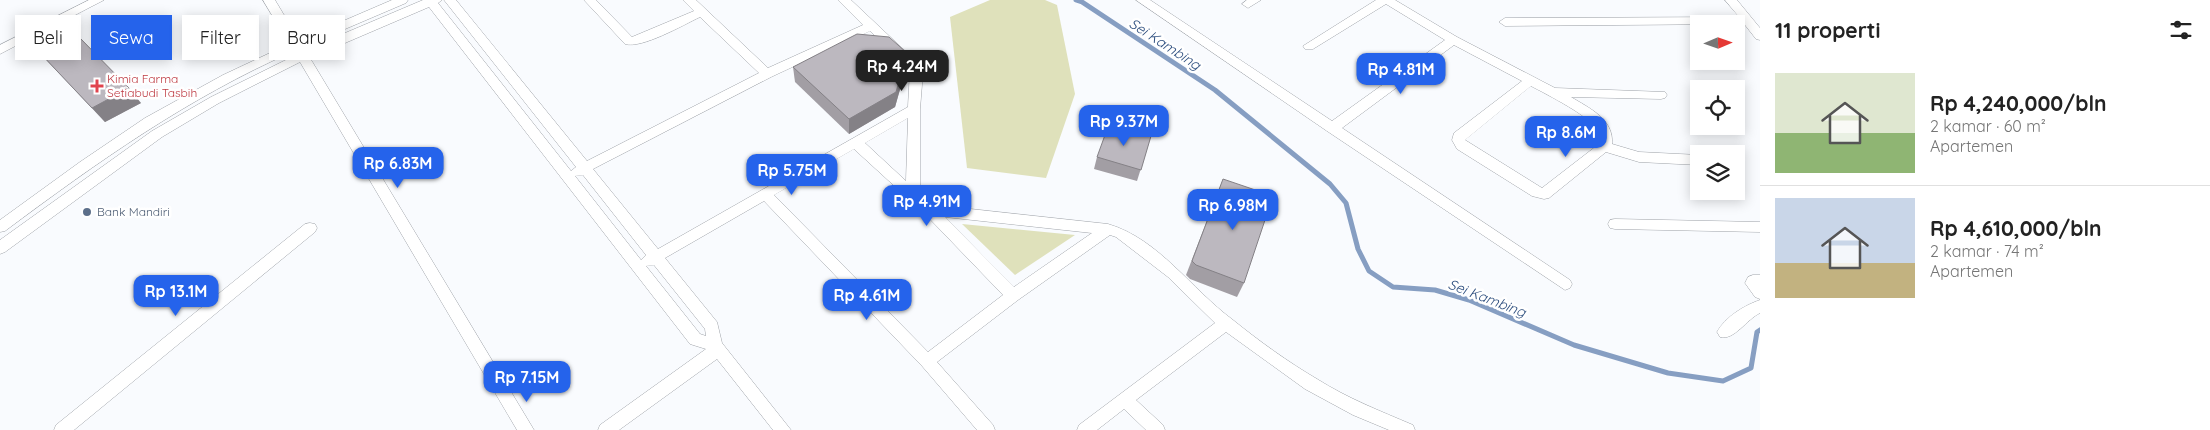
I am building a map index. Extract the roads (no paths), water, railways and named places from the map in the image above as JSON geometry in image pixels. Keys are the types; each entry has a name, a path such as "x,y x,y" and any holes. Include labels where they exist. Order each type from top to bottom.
{"street":[{"path":"0,50 98,0"},
{"path":"269,0 278,15"},
{"path":"345,28 402,0"},
{"path":"450,0 712,327 717,347 783,430"},
{"path":"590,0 629,40 638,40 701,12"},
{"path":"690,0 767,74"},
{"path":"844,0 916,67 913,194"},
{"path":"1142,0 1565,284"},
{"path":"1309,46 1385,0 1453,40 1531,80 1553,92 1597,121 1604,128 1606,135 1604,146 1544,194 1537,192 1462,146 1458,140 1460,136 1531,80"},
{"path":"1731,0 1760,36"},
{"path":"345,34 432,1 695,339 717,347"},
{"path":"1504,22 1747,21"},
{"path":"568,178 767,74 872,25"},
{"path":"1332,128 1453,40"},
{"path":"21,233 3,225 68,177 172,108 280,60"},
{"path":"0,248 157,134 284,60"},
{"path":"305,60 526,430"},
{"path":"1553,92 1661,95"},
{"path":"639,267 914,109"},
{"path":"856,143 930,210 1012,296"},
{"path":"1604,146 1632,157 1690,160"},
{"path":"68,177 84,186"},
{"path":"766,195 927,361 987,430"},
{"path":"930,210 1108,229 1121,233 1173,273 1226,324 1311,384 1358,410 1407,430"},
{"path":"1615,224 1760,227"},
{"path":"62,430 310,228"},
{"path":"927,361 1012,296 1108,229"},
{"path":"1760,281 1753,281 1752,283 1760,293"},
{"path":"1725,332 1747,312 1760,306"},
{"path":"1085,430 1226,324"},
{"path":"606,430 717,347"},
{"path":"1124,399 1157,430"}],"waterway":[{"name":"Sei Kambing","path":"1076,0 1082,2 1215,90 1330,184 1346,203 1358,249 1369,271 1393,287 1435,290 1469,300 1574,345 1668,373 1723,381 1751,368 1757,332 1760,330"}],"place":[{"name":"Kimia Farma Setiabudi Tasbih","path":"97,86"},
{"name":"Bank Mandiri","path":"87,212"}]}
